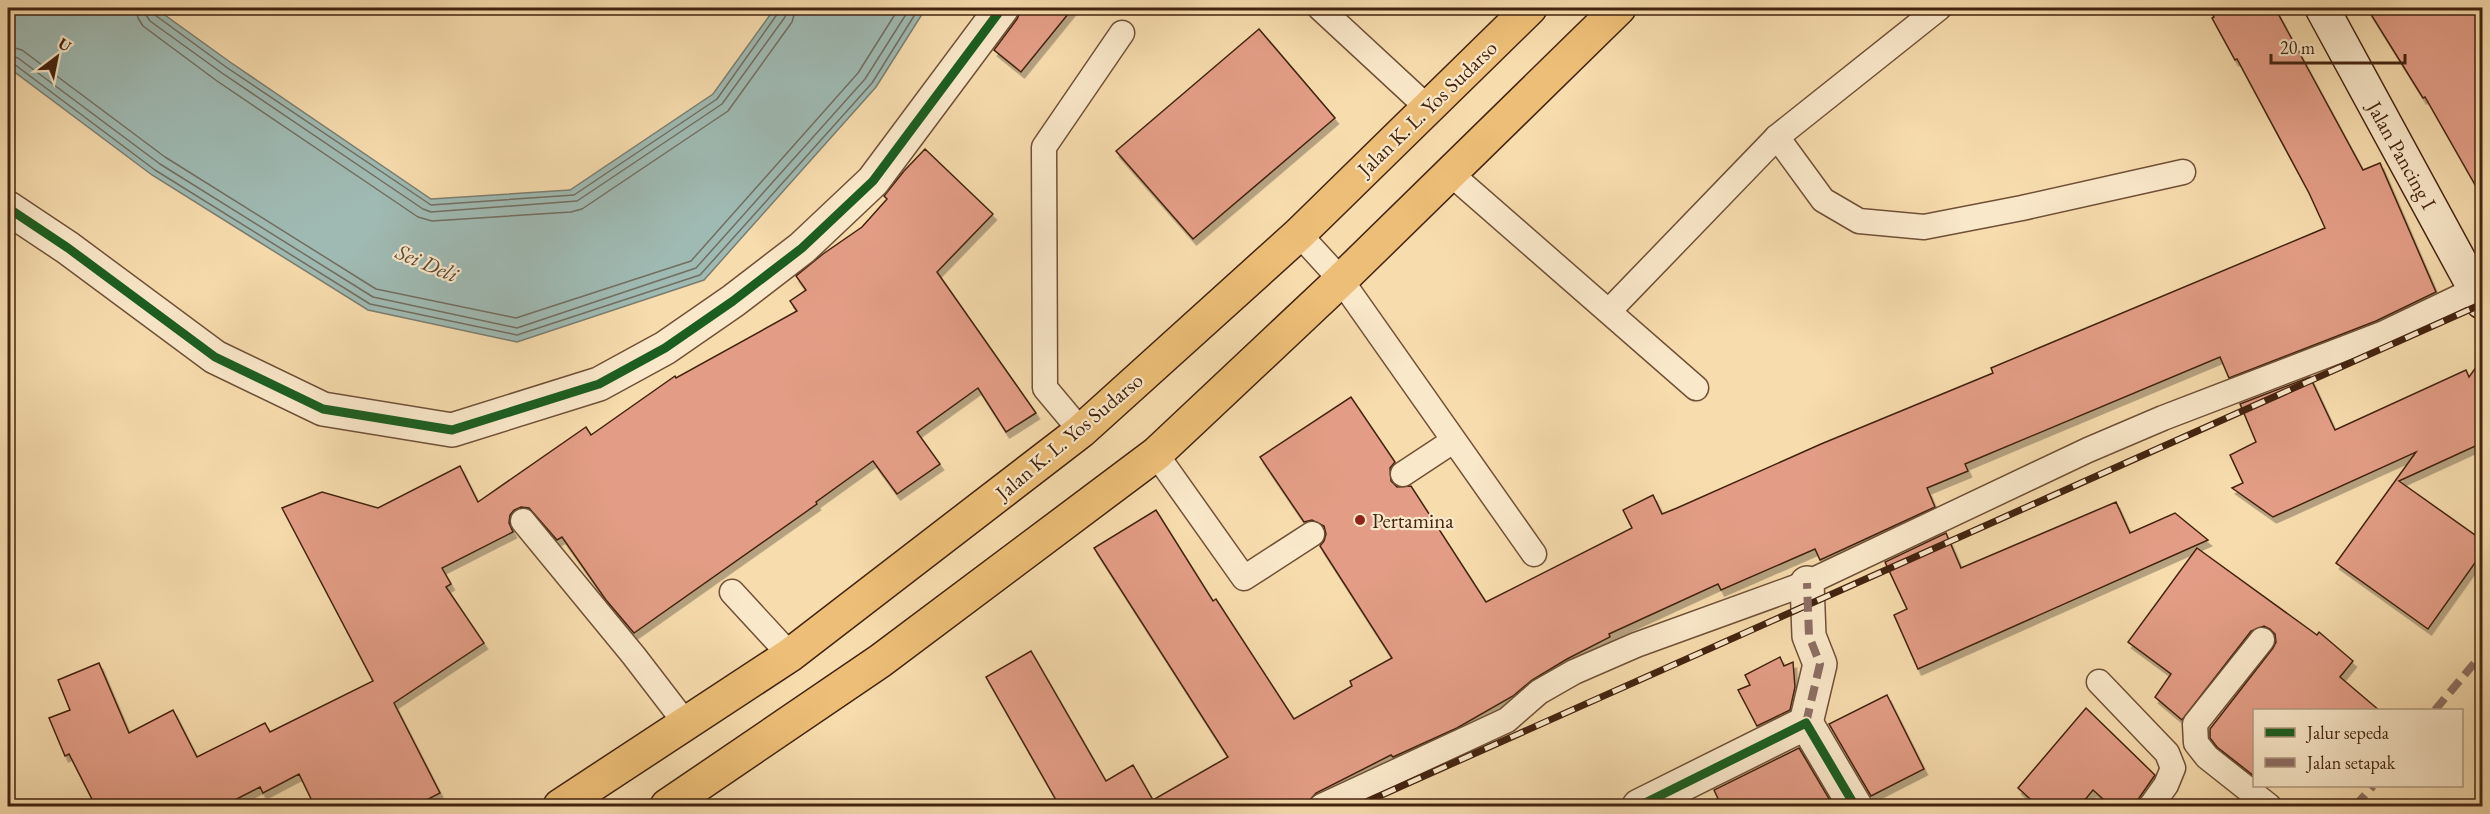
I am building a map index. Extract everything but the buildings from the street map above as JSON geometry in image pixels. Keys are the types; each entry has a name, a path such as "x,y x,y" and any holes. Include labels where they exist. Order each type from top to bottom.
{"highway":[{"name":"Jalan K. L. Yos Sudarso","path":"560,807 790,655 1080,431 1299,234 1530,8"},
{"path":"671,806 880,661 1156,454 1341,280 1619,8"}],"street":[{"path":"8,208 68,248 215,357 323,409 452,430 599,384 665,348 733,301 802,248 873,181 1002,8"},
{"name":"Jalan Pancing I","path":"2322,8 2480,293"},
{"path":"1807,583 1809,636 1820,664 1806,723 1854,806"},
{"path":"1640,807 1806,723"}],"lane":[{"path":"1320,8 1428,108"},
{"path":"1609,310 1777,137 1939,8"},
{"path":"1080,431 1045,388 1044,147 1122,33"},
{"path":"1777,137 1823,200 1859,221 1924,227 2183,172"},
{"path":"1451,174 1696,388"},
{"path":"1299,234 1341,280 1534,554"},
{"path":"1322,807 1507,720 1539,692 1574,672 1636,645 1807,583 2088,450 2163,418 2382,334 2480,293"},
{"path":"1403,474 1454,441"},
{"path":"1156,454 1244,578 1312,534"},
{"path":"523,521 634,656 687,725"},
{"path":"732,592 790,655"},
{"path":"2262,639 2195,724 2196,743 2207,758 2269,807"},
{"path":"2099,682 2167,753 2173,768 2166,786 2151,807"}],"water":[{"name":"Sei Deli","path":"8,8 155,8 431,199 570,190 713,94 775,8 926,8 876,87 704,280 517,342 368,310 152,175 8,67"}],"railway":[{"path":"1357,806 2482,304"}],"marked path":[{"path":"2476,289 2482,287"},
{"path":"1806,723 1820,664 1809,636 1807,583"},
{"path":"2436,709 2482,654"},
{"path":"2355,806 2372,787"}],"cycle path":[{"path":"8,208 68,248 215,357 323,409 452,430 599,384 665,348 733,301 802,248 873,181 1002,8"},
{"path":"1639,806 1806,723 1855,806"}],"place":[{"name":"Pertamina","path":"1360,520"}]}
